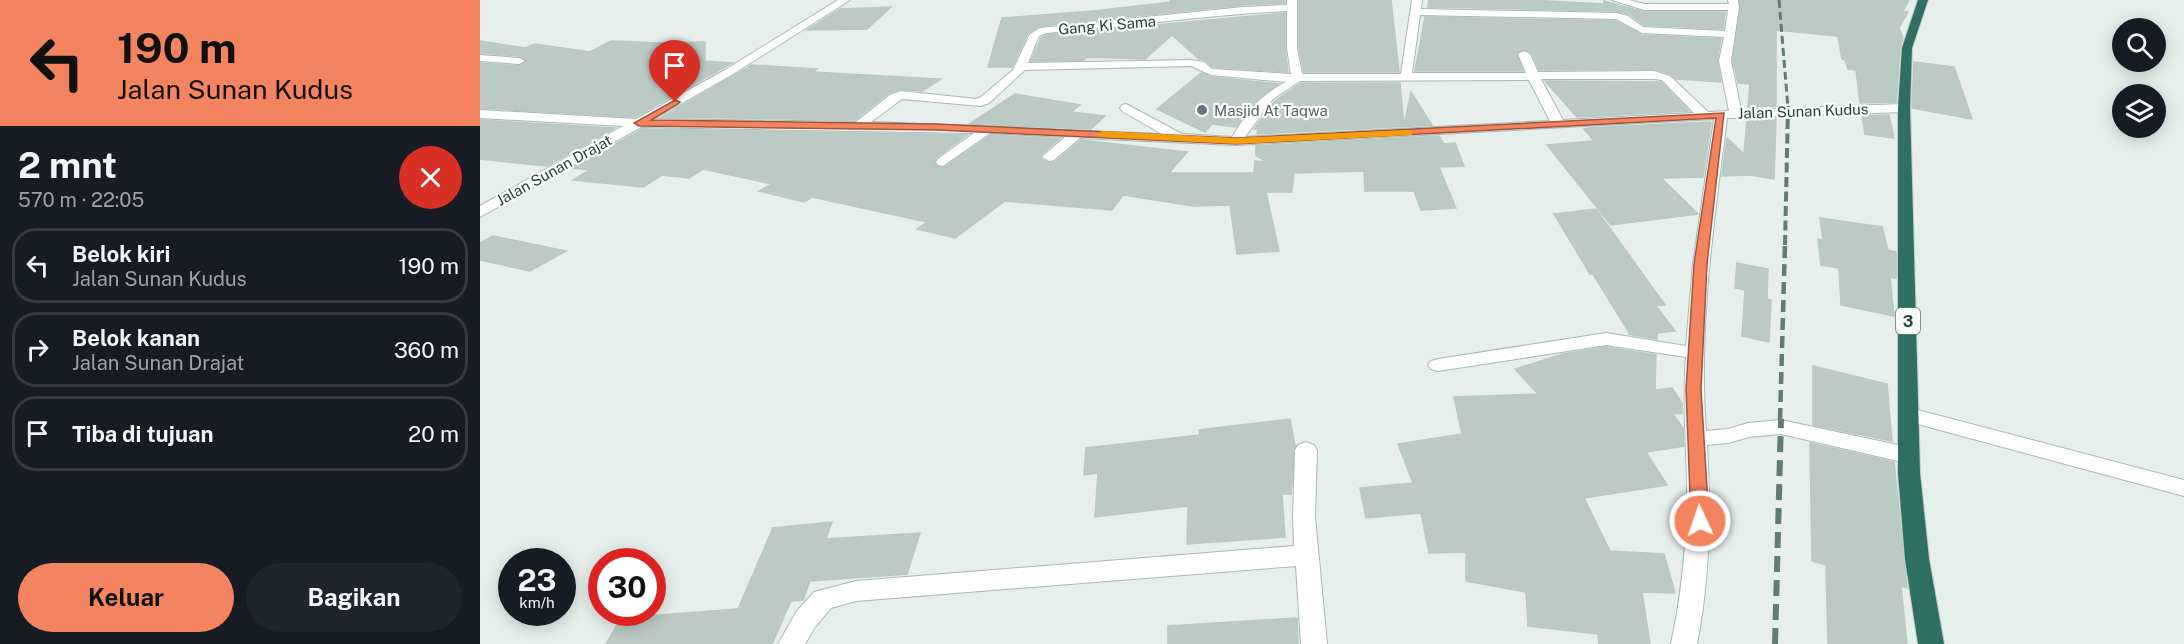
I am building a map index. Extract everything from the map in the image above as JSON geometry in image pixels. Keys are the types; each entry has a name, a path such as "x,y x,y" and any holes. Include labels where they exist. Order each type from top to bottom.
{"highway":[{"name":"3","path":"1923,0 1907,48 1904,108 1910,416 1907,455 1920,583 1931,644"}],"street":[{"name":"Jalan Sunan Drajat","path":"480,212 749,60 845,0"},
{"path":"1617,0 1644,7 1733,4 1701,264 1693,404 1700,521 1684,644"},
{"path":"1292,4 1292,48 1297,77"},
{"name":"Gang Ki Sama","path":"860,125 901,95 982,102 1012,79 1035,34 1044,30 1112,25 1292,4"},
{"path":"1407,77 1410,42 1417,6 1616,16 1630,20 1637,29 1642,30 1728,34"},
{"path":"1524,54 1544,100 1559,124"},
{"path":"480,58 519,61"},
{"path":"1020,67 1191,63 1200,64 1205,70 1211,72 1297,77 1660,76 1720,115"},
{"path":"1236,141 1254,113 1273,93 1289,86 1297,77"},
{"path":"1126,108 1178,137"},
{"name":"Jalan Sunan Kudus","path":"480,114 639,123 860,125 1236,141 1720,115 1904,108"},
{"path":"943,162 988,129"},
{"path":"1049,157 1077,133"},
{"path":"1438,365 1605,339 1695,353"},
{"path":"1910,416 2184,488"},
{"path":"1696,439 1781,427 1907,455"},
{"path":"1306,450 1304,517 1314,644"},
{"path":"791,644 806,619 823,599 856,591 1308,555"}],"building":[{"path":"1170,0 1285,0 1285,3 1243,5 1040,26 1028,33 1012,67 988,67 1002,18 1172,2"},
{"path":"1299,0 1391,0 1399,72 1304,72 1299,48"},
{"path":"1429,0 1529,0 1604,4 1604,1 1644,12 1725,12 1723,29 1644,25 1629,14 1616,11 1428,7"},
{"path":"1740,0 1909,0 1903,11 1908,12 1899,28 1903,38 1900,48 1896,102 1860,103 1856,70 1848,69 1845,60 1842,59 1838,36 1776,30 1776,106 1748,107 1750,84 1738,83 1733,61"},
{"path":"891,7 867,29 807,30 840,9"},
{"path":"1285,13 1288,72 1213,67 1205,60 1199,59 1172,35 1145,59 1087,57 1084,60 1031,61 1041,38 1047,35"},
{"path":"1425,17 1615,21 1642,35 1721,39 1717,61 1721,82 1676,79 1671,74 1654,69 1539,70 1532,53 1525,49 1516,53 1523,71 1415,71"},
{"path":"480,41 525,48 535,44 590,52 611,41 705,42 705,61 732,63 635,117 480,108 480,63 519,66 527,62 519,56 480,53"},
{"path":"1914,62 1954,67 1972,119 1912,108"},
{"path":"752,65 817,69 812,72 941,79 922,91 901,89 889,93 855,120 662,117"},
{"path":"1201,73 1211,77 1279,84 1253,104 1236,127 1212,124 1205,132 1157,109"},
{"path":"1545,81 1661,82 1689,111 1577,117"},
{"path":"1301,83 1400,83 1404,126 1411,92 1432,125 1257,134 1258,129 1254,129 1275,101"},
{"path":"1015,94 1080,105 1071,112 1105,116 1091,129 969,124"},
{"path":"1889,115 1894,138 1865,134 1862,116"},
{"path":"1776,119 1774,179 1750,175 1722,176 1727,138 1744,154 1747,120"},
{"path":"480,120 615,128 547,166 480,159"},
{"path":"1711,123 1703,177 1661,178 1698,214 1611,225 1547,145 1594,141 1584,129 1588,128"},
{"path":"642,129 967,135 936,158 934,163 943,168 991,135 1059,139 1041,155 1041,159 1049,163 1055,162 1081,140 1187,152 1169,173 1254,173 1255,161 1268,162 1256,156 1256,146 1439,136 1444,144 1455,143 1464,166 1439,167 1456,208 1421,210 1414,191 1365,191 1364,171 1294,173 1292,192 1266,192 1279,251 1237,254 1230,205 1193,206 1123,195 1112,210 1005,201 955,238 917,229 927,222 812,197 804,202 759,191 772,184 703,169 689,178 662,175 643,187 573,180 590,170 572,168"},
{"path":"1596,209 1665,305 1656,306 1675,331 1657,333 1657,339 1628,334 1630,334 1554,214"},
{"path":"1820,218 1882,227 1888,250 1896,252 1896,278 1890,277 1894,316 1841,305 1839,268 1821,265 1818,239 1823,240"},
{"path":"493,236 566,251 530,271 480,260 480,243"},
{"path":"1737,263 1768,269 1767,299 1771,300 1769,342 1742,336 1745,290 1735,288"},
{"path":"1606,347 1656,355 1655,390 1672,388 1682,403 1682,413 1673,414 1683,428 1684,446 1646,452 1667,485 1584,498 1610,551 1664,554 1675,593 1642,592 1650,644 1599,644 1598,634 1528,626 1526,592 1466,581 1466,552 1429,553 1421,513 1366,518 1360,488 1413,483 1398,444 1462,434 1454,397 1538,394 1515,369 1563,354"},
{"path":"1813,366 1887,384 1892,441 1813,425"},
{"path":"1290,419 1295,446 1291,494 1282,494 1285,537 1187,544 1188,506 1095,517 1098,473 1084,475 1086,448 1200,435 1199,430"},
{"path":"1810,443 1894,462 1907,588 1901,586 1907,644 1828,644 1826,565 1812,561"},
{"path":"832,522 826,539 920,533 907,574 810,581 803,600 791,601 772,644 606,644 616,626 666,626 666,615 738,609 773,528"},
{"path":"1297,618 1298,644 1168,644 1168,626"}],"railway":[{"path":"1779,0 1788,108"},
{"path":"1785,245 1788,108"},
{"path":"1780,420 1785,243"},
{"path":"1775,644 1781,419"}],"slow traffic":[{"path":"1102,134 1236,141 1408,133"}],"place":[{"name":"Masjid At Taqwa","path":"1202,110"}],"route":[{"path":"675,102 639,123 798,123 936,127 1236,141 1721,115 1701,264 1693,389 1700,521"}]}
